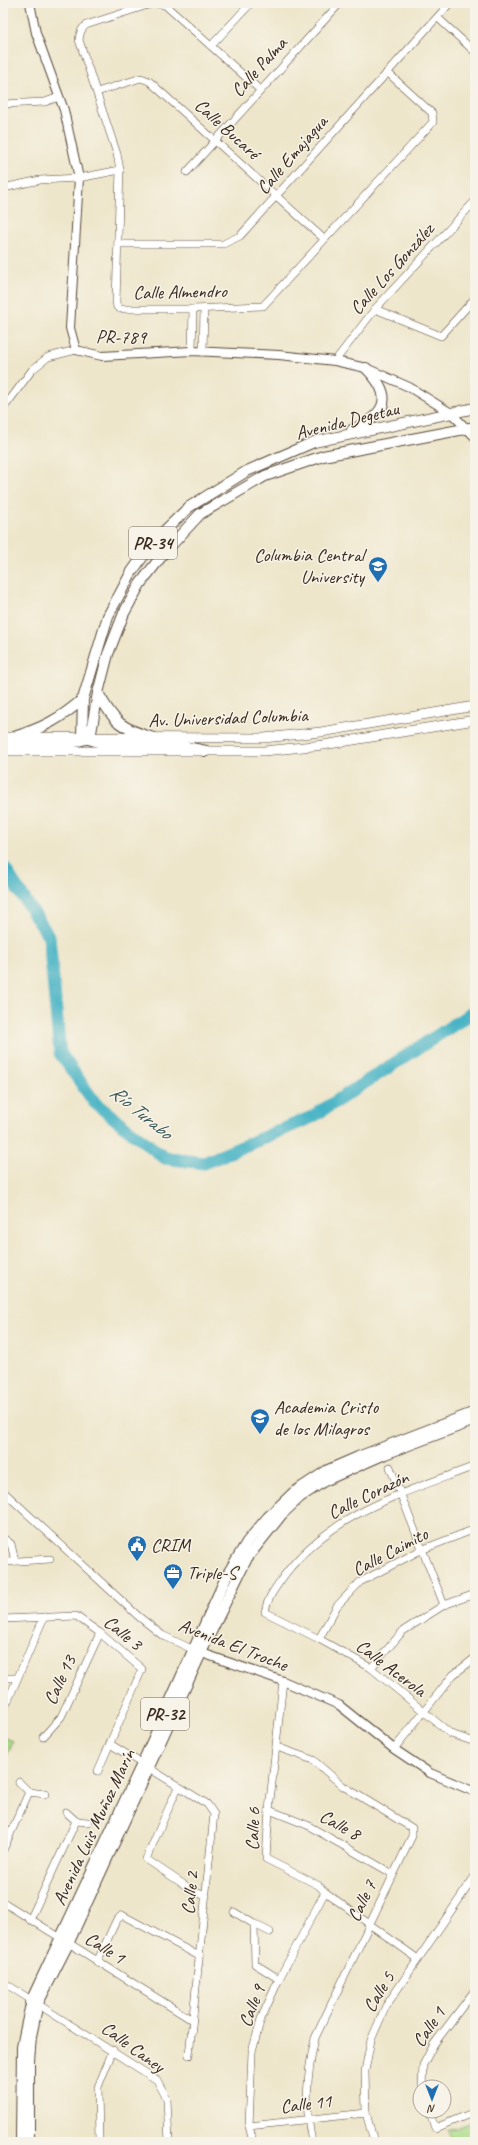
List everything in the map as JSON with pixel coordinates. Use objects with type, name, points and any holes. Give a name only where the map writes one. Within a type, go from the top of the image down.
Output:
[{"type":"main road","points":[[332,439],[366,424],[380,410],[384,400],[384,392],[377,379],[366,368]]},
{"type":"main road","name":"Avenida Degetau","points":[[86,738],[83,699],[108,616],[130,573],[153,542],[189,507],[247,471],[314,442],[475,408]]},
{"type":"main road","name":"Avenida Degetau","points":[[86,738],[108,654],[118,627],[140,584],[164,553],[200,514],[265,476],[323,456],[471,428]]},
{"type":"main road","points":[[98,692],[115,720],[134,732],[154,738]]},
{"type":"main road","points":[[14,737],[39,729],[63,717],[83,699]]},
{"type":"main road","name":"Av. Universidad Columbia","points":[[3,737],[264,738],[321,732],[475,706]]},
{"type":"main road","name":"Av. Universidad Columbia","points":[[3,751],[264,751],[323,745],[475,720]]},
{"type":"main road","points":[[3,745],[67,744],[86,738],[108,745],[180,746],[206,751]]},
{"type":"main road","name":"Avenida Luis Muñoz Marín","points":[[21,2142],[22,2046],[35,2001],[64,1942],[197,1652],[247,1558],[282,1514],[300,1497],[329,1474],[371,1460],[458,1422],[475,1412]]},
{"type":"main road","name":"Avenida Luis Muñoz Marín","points":[[458,1422],[475,1420]]},
{"type":"main road","name":"Avenida Luis Muñoz Marín","points":[[29,2142],[30,2055],[35,2001]]},
{"type":"street","name":"PR-789","points":[[30,3],[36,33],[59,97],[79,178],[70,328],[76,350],[102,356],[192,351],[279,355],[334,361],[366,368],[410,387],[451,413],[471,428],[475,436]]},
{"type":"street","name":"Calle Almendro","points":[[260,90],[165,5],[155,3],[86,25],[81,29],[79,40],[117,154],[120,170],[117,307],[120,309],[204,309],[263,306],[433,122],[432,113],[387,72]]},
{"type":"street","points":[[211,46],[251,3]]},
{"type":"street","name":"Calle Palma","points":[[187,172],[340,3]]},
{"type":"street","name":"Calle Emajagua","points":[[118,244],[223,244],[240,236],[278,196],[450,3]]},
{"type":"street","points":[[438,18],[475,52]]},
{"type":"street","name":"Calle Bucaré","points":[[97,92],[142,78],[149,81],[324,239]]},
{"type":"street","points":[[3,104],[45,102],[59,97]]},
{"type":"street","points":[[3,188],[40,180],[79,178],[120,170]]},
{"type":"street","name":"Calle Los González","points":[[334,361],[375,309],[475,202]]},
{"type":"street","points":[[375,309],[441,336],[475,298]]},
{"type":"street","points":[[192,351],[193,309]]},
{"type":"street","points":[[203,352],[204,309]]},
{"type":"street","points":[[3,409],[32,370],[43,361],[48,357],[76,350]]},
{"type":"street","name":"Calle Corazón","points":[[265,1612],[267,1600],[296,1560],[324,1535],[353,1515],[401,1494],[475,1466]]},
{"type":"street","points":[[390,1467],[421,1550],[444,1605]]},
{"type":"street","name":"Avenida El Troche","points":[[5,1493],[138,1616],[162,1635],[197,1652],[283,1681],[339,1705],[394,1749],[430,1773],[475,1792]]},
{"type":"street","name":"Calle Caimito","points":[[319,1639],[337,1606],[360,1582],[421,1550],[475,1529]]},
{"type":"street","points":[[3,1538],[11,1544],[15,1561]]},
{"type":"street","points":[[3,1562],[50,1559]]},
{"type":"street","points":[[371,1668],[403,1631],[444,1605],[475,1594]]},
{"type":"street","name":"Calle Acerola","points":[[265,1612],[319,1639],[371,1668],[423,1712],[452,1734],[475,1742]]},
{"type":"street","name":"Calle 3","points":[[3,1619],[76,1616],[100,1633],[142,1670],[110,1744]]},
{"type":"street","points":[[6,1705],[44,1617]]},
{"type":"street","name":"Calle 13","points":[[43,1737],[61,1717],[100,1633]]},
{"type":"street","points":[[394,1749],[454,1675],[475,1658]]},
{"type":"street","points":[[3,1678],[17,1678]]},
{"type":"street","name":"Calle 6","points":[[283,1681],[269,1810],[266,1859],[318,1885],[325,1892],[369,1922],[418,1960]]},
{"type":"street","points":[[98,1771],[110,1744]]},
{"type":"street","name":"Calle 2","points":[[110,1744],[207,1804],[214,1814],[189,2055]]},
{"type":"street","name":"Calle 7","points":[[277,1747],[313,1760],[343,1786],[412,1828],[412,1836],[369,1922],[315,2038],[308,2074],[308,2120],[312,2142]]},
{"type":"street","points":[[19,1782],[29,1792],[45,1794]]},
{"type":"street","points":[[178,1787],[146,1859],[195,1892],[206,1896]]},
{"type":"street","points":[[3,1850],[29,1792]]},
{"type":"street","name":"Calle 8","points":[[269,1810],[307,1825],[393,1874]]},
{"type":"street","points":[[66,1812],[76,1821],[88,1822]]},
{"type":"street","points":[[30,1920],[76,1821]]},
{"type":"street","name":"Calle 5","points":[[374,2142],[366,2113],[364,2071],[371,2040],[386,2006],[475,1876]]},
{"type":"street","name":"Calle 9","points":[[253,2142],[249,2126],[252,2052],[261,2019],[279,1979],[325,1892]]},
{"type":"street","name":"Calle 1","points":[[3,1902],[64,1942],[192,2020]]},
{"type":"street","points":[[234,1912],[270,1932]]},
{"type":"street","points":[[97,1962],[116,1920],[122,1915],[199,1956]]},
{"type":"street","points":[[254,1924],[255,1964],[279,1979]]},
{"type":"street","name":"Calle Caney","points":[[3,1982],[113,2050],[158,2080],[167,2099],[169,2142]]},
{"type":"street","name":"Calle 1","points":[[422,2079],[423,2065],[434,2044],[475,1990]]},
{"type":"street","points":[[99,2142],[98,2087],[113,2050]]},
{"type":"street","points":[[432,2119],[435,2128],[475,2112]]},
{"type":"street","name":"Calle 11","points":[[249,2126],[366,2113]]},
{"type":"green space","points":[[3,1737],[13,1741],[6,1758],[3,1757]]},
{"type":"green space","points":[[475,2121],[475,2142],[453,2142],[448,2131]]},
{"type":"waterway","name":"Río Turabo","points":[[3,866],[49,937],[60,1053],[95,1103],[165,1158],[204,1163],[312,1117],[475,1011]]},
{"type":"place","name":"Columbia Central University","points":[[378,583]]},
{"type":"place","name":"Academia Cristo de los Milagros","points":[[260,1435]]},
{"type":"place","name":"CRIM","points":[[137,1562]]},
{"type":"place","name":"Triple-S","points":[[173,1590]]}]
